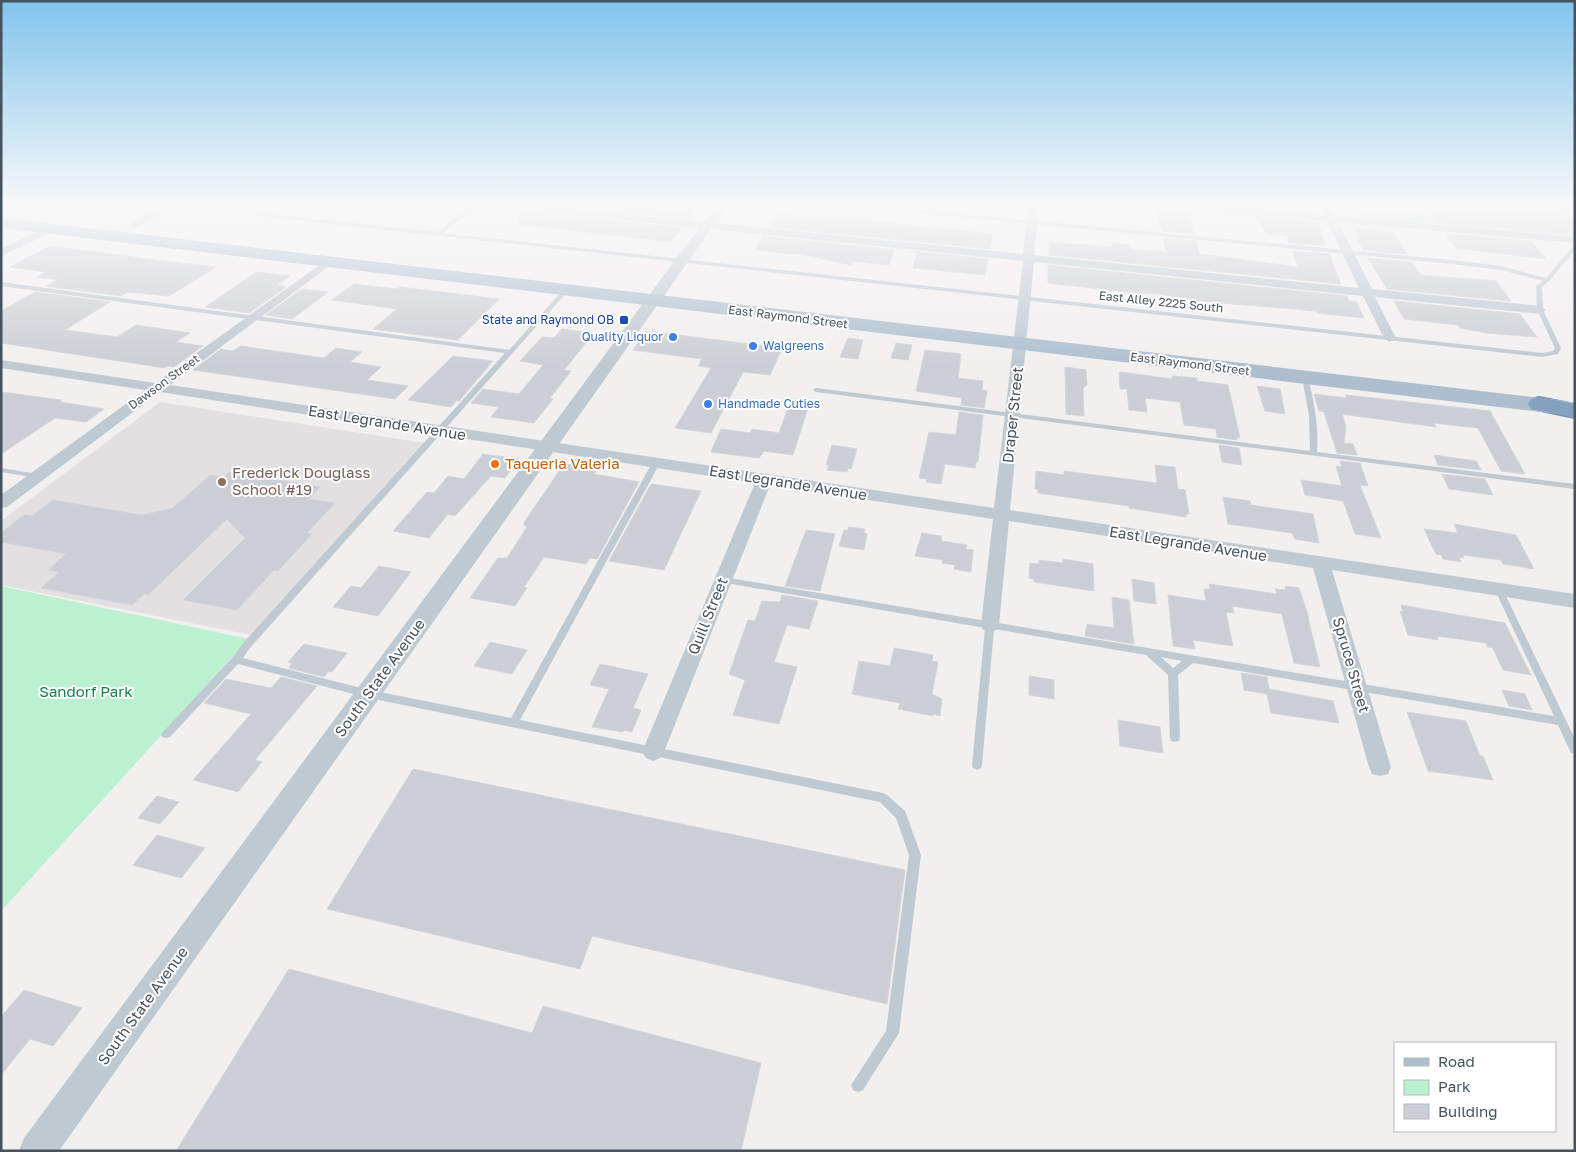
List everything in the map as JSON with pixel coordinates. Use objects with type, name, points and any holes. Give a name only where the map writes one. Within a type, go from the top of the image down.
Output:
[{"type":"highway","points":[[1539,404],[1575,410]]},
{"type":"main road","name":"East Raymond Street","points":[[301,259],[566,290],[657,294]]},
{"type":"main road","name":"East Raymond Street","points":[[390,259],[657,294],[1021,336],[1575,391]]},
{"type":"main road","name":"East Raymond Street","points":[[1021,336],[1305,377],[1539,404]]},
{"type":"street","name":"Draper Street","points":[[990,625],[1030,259]]},
{"type":"street","points":[[1038,259],[1540,310]]},
{"type":"street","points":[[1351,259],[1390,338]]},
{"type":"street","name":"South State Avenue","points":[[37,1151],[682,261]]},
{"type":"street","name":"Dawson Street","points":[[1,503],[328,262]]},
{"type":"street","name":"East Legrande Avenue","points":[[1,364],[1575,601]]},
{"type":"street","name":"Quill Street","points":[[653,752],[764,480]]},
{"type":"street","name":"Spruce Street","points":[[1321,564],[1380,767]]},
{"type":"lane","name":"East Alley 2225 South","points":[[662,259],[1390,338],[1543,354],[1556,353]]},
{"type":"lane","points":[[1407,259],[1501,268],[1547,280]]},
{"type":"lane","points":[[1556,353],[1558,348],[1540,310],[1539,286],[1547,280],[1564,259]]},
{"type":"lane","points":[[1,284],[510,352]]},
{"type":"lane","points":[[166,734],[236,660],[247,645],[566,290]]},
{"type":"lane","points":[[1305,377],[1312,404],[1313,454]]},
{"type":"lane","points":[[816,390],[1575,487]]},
{"type":"lane","points":[[513,724],[656,463]]},
{"type":"lane","points":[[1,470],[38,476]]},
{"type":"lane","points":[[723,580],[1561,721]]},
{"type":"lane","points":[[1499,590],[1575,750]]},
{"type":"lane","points":[[977,765],[990,625]]},
{"type":"lane","points":[[1149,652],[1173,674],[1175,738]]},
{"type":"lane","points":[[1173,674],[1191,659]]},
{"type":"lane","points":[[236,660],[369,694],[883,798],[901,815],[915,855],[892,1034],[858,1085]]},
{"type":"shaded area","name":"Frederick Douglass School #19","points":[[160,402],[425,443],[251,635],[1,585],[1,521]]},
{"type":"green space","name":"Sandorf Park","points":[[1,586],[249,639],[1,911]]},
{"type":"building","points":[[26,259],[146,259],[216,267],[169,296],[128,292],[121,296],[46,286],[58,280],[37,277],[46,272],[10,267]]},
{"type":"building","points":[[822,259],[891,259],[889,265],[852,261],[851,265]]},
{"type":"building","points":[[915,259],[988,259],[985,275],[913,268]]},
{"type":"building","points":[[1087,259],[1235,259],[1298,267],[1295,259],[1331,259],[1341,284]]},
{"type":"building","points":[[1368,259],[1412,262],[1421,275],[1496,281],[1511,301],[1387,289]]},
{"type":"building","points":[[1048,265],[1347,296],[1349,301],[1356,301],[1364,318],[1317,313],[1316,311],[1209,302],[1159,294],[1048,283]]},
{"type":"building","points":[[257,272],[290,276],[277,285],[286,287],[249,313],[205,307]]},
{"type":"building","points":[[354,284],[397,289],[400,287],[499,299],[458,340],[373,329],[397,309],[332,300]]},
{"type":"building","points":[[302,289],[328,292],[292,319],[266,315]]},
{"type":"building","points":[[35,292],[110,302],[65,330],[117,337],[136,325],[190,333],[176,342],[203,346],[174,367],[168,366],[165,368],[1,343],[1,311]]},
{"type":"building","points":[[1394,301],[1520,314],[1537,337],[1486,333],[1460,328],[1458,325],[1404,319]]},
{"type":"building","points":[[562,329],[594,333],[564,370],[571,371],[550,398],[553,399],[534,423],[491,417],[499,407],[471,403],[483,389],[519,394],[543,365],[520,361],[542,337],[554,338]]},
{"type":"building","points":[[646,331],[782,348],[770,375],[743,372],[711,433],[675,428],[711,368],[698,366],[702,359],[633,350]]},
{"type":"building","points":[[848,338],[863,340],[858,359],[840,357]]},
{"type":"building","points":[[896,343],[912,345],[908,360],[891,358]]},
{"type":"building","points":[[241,346],[324,358],[336,348],[362,352],[350,362],[381,367],[367,380],[408,386],[395,399],[193,370],[221,349],[232,351]]},
{"type":"building","points":[[925,350],[961,354],[958,378],[983,381],[982,390],[987,391],[984,408],[961,405],[962,398],[916,391]]},
{"type":"building","points":[[453,356],[493,361],[459,401],[456,401],[451,407],[408,400]]},
{"type":"building","points":[[1065,367],[1086,370],[1087,385],[1083,388],[1084,416],[1066,414]]},
{"type":"building","points":[[1119,373],[1173,379],[1172,376],[1197,378],[1197,381],[1228,385],[1240,438],[1237,437],[1237,440],[1217,437],[1216,429],[1184,425],[1180,402],[1145,398],[1147,412],[1129,410],[1127,389],[1120,389]]},
{"type":"building","points":[[1257,386],[1280,389],[1285,414],[1265,411]]},
{"type":"building","points":[[1,392],[61,400],[60,402],[104,409],[86,422],[55,418],[1,454]]},
{"type":"building","points":[[1314,394],[1347,398],[1346,395],[1490,411],[1525,474],[1501,471],[1478,428],[1434,423],[1436,427],[1342,414],[1346,426],[1344,443],[1353,444],[1357,455],[1337,453],[1324,412],[1319,411]]},
{"type":"building","points":[[791,399],[810,401],[793,455],[764,451],[759,458],[711,452],[721,429],[750,433],[752,429],[779,433]]},
{"type":"building","points":[[959,412],[983,415],[978,462],[976,462],[975,468],[945,464],[941,484],[926,482],[927,479],[919,478],[929,432],[956,435]]},
{"type":"building","points":[[832,445],[857,449],[851,469],[848,468],[847,472],[827,470],[829,465],[826,465]]},
{"type":"building","points":[[1219,445],[1239,448],[1242,465],[1222,462]]},
{"type":"building","points":[[483,454],[519,459],[505,478],[491,476],[455,516],[448,514],[429,538],[393,531],[427,492],[434,493],[448,476],[464,479]]},
{"type":"building","points":[[1434,455],[1476,461],[1481,470],[1438,465]]},
{"type":"building","points":[[1340,461],[1360,463],[1368,486],[1360,485],[1381,538],[1355,534],[1343,501],[1305,495],[1301,480],[1342,486],[1336,466],[1342,467]]},
{"type":"building","points":[[564,464],[597,469],[594,474],[639,482],[597,559],[590,558],[586,564],[544,557],[524,587],[527,588],[515,606],[470,598],[498,558],[507,558],[527,527],[523,524]]},
{"type":"building","points":[[1155,465],[1175,467],[1178,489],[1185,490],[1189,514],[1186,514],[1186,517],[1129,508],[1129,506],[1038,493],[1038,490],[1035,489],[1036,471],[1064,475],[1064,471],[1157,483]]},
{"type":"building","points":[[229,472],[320,487],[309,499],[335,503],[307,533],[312,534],[278,571],[274,570],[237,610],[183,600],[245,538],[227,519],[148,595],[144,594],[132,605],[41,588],[59,572],[48,570],[66,554],[1,542],[1,533],[24,515],[32,516],[53,500],[142,515],[173,508],[210,475],[224,477]]},
{"type":"building","points":[[1442,474],[1485,479],[1493,495],[1449,489]]},
{"type":"building","points":[[651,484],[701,491],[664,570],[609,561]]},
{"type":"building","points":[[1223,497],[1250,501],[1251,505],[1313,514],[1319,543],[1295,539],[1292,533],[1228,524]]},
{"type":"building","points":[[1454,524],[1516,535],[1534,569],[1503,564],[1501,560],[1462,555],[1464,558],[1459,557],[1461,562],[1443,559],[1441,555],[1436,554],[1424,529],[1458,533]]},
{"type":"building","points":[[849,527],[865,529],[864,533],[867,534],[864,550],[839,546],[844,530],[848,530]]},
{"type":"building","points":[[806,530],[835,534],[820,591],[785,586]]},
{"type":"building","points":[[922,533],[941,536],[942,541],[967,545],[966,549],[973,550],[971,572],[954,569],[955,565],[942,563],[943,560],[915,556]]},
{"type":"building","points":[[1063,559],[1093,564],[1094,591],[1034,582],[1034,579],[1029,578],[1030,563],[1039,564],[1039,560],[1063,563]]},
{"type":"building","points":[[379,566],[411,572],[378,616],[333,607],[351,586],[361,588]]},
{"type":"building","points":[[1132,579],[1154,583],[1156,604],[1134,601]]},
{"type":"building","points":[[1209,584],[1277,594],[1275,589],[1286,590],[1285,586],[1299,588],[1309,618],[1320,667],[1294,663],[1282,614],[1232,606],[1234,613],[1226,612],[1233,646],[1193,640],[1195,649],[1173,646],[1168,595],[1206,601],[1204,589],[1210,589]]},
{"type":"building","points":[[782,595],[818,601],[809,629],[787,625],[774,662],[797,667],[779,724],[733,715],[745,680],[729,674],[748,620],[755,621],[762,601],[780,602]]},
{"type":"building","points":[[1112,597],[1129,600],[1134,644],[1085,636],[1087,624],[1114,628]]},
{"type":"building","points":[[1401,605],[1505,623],[1531,675],[1503,670],[1493,648],[1488,647],[1486,643],[1437,636],[1438,640],[1408,635],[1400,611],[1403,612]]},
{"type":"building","points":[[490,642],[527,650],[512,674],[474,666]]},
{"type":"building","points":[[304,644],[347,653],[332,672],[329,671],[324,677],[289,668],[292,663],[288,662]]},
{"type":"building","points":[[894,648],[933,655],[932,661],[938,662],[932,694],[942,699],[940,716],[898,709],[900,703],[852,694],[859,661],[890,666]]},
{"type":"building","points":[[600,664],[648,674],[633,708],[641,710],[632,732],[592,727],[609,689],[590,685]]},
{"type":"building","points":[[1241,673],[1267,677],[1269,689],[1333,701],[1339,723],[1271,713],[1267,694],[1244,690]]},
{"type":"building","points":[[1029,676],[1054,680],[1054,699],[1029,695]]},
{"type":"building","points":[[281,677],[317,686],[255,760],[262,762],[238,792],[193,780],[251,714],[204,703],[226,679],[271,688]]},
{"type":"building","points":[[1502,690],[1525,694],[1532,710],[1509,706]]},
{"type":"building","points":[[1407,712],[1466,721],[1480,756],[1483,756],[1493,780],[1428,771]]},
{"type":"building","points":[[1118,720],[1160,727],[1163,753],[1120,746]]},
{"type":"building","points":[[413,769],[905,870],[887,1004],[592,936],[580,969],[327,909]]},
{"type":"building","points":[[157,796],[179,802],[160,824],[138,818]]},
{"type":"building","points":[[157,835],[205,848],[181,878],[133,865]]},
{"type":"building","points":[[289,969],[532,1033],[543,1006],[761,1063],[741,1151],[176,1151]]},
{"type":"building","points":[[24,990],[82,1008],[53,1046],[30,1039],[1,1075],[1,1017]]},
{"type":"place","name":"State and Raymond OB","points":[[624,320]]},
{"type":"place","name":"Quality Liquor","points":[[673,337]]},
{"type":"place","name":"Walgreens","points":[[753,346]]},
{"type":"place","name":"Handmade Cuties","points":[[708,404]]},
{"type":"place","name":"Taqueria Valeria","points":[[495,464]]},
{"type":"place","name":"Frederick Douglass School #19","points":[[222,482]]}]
